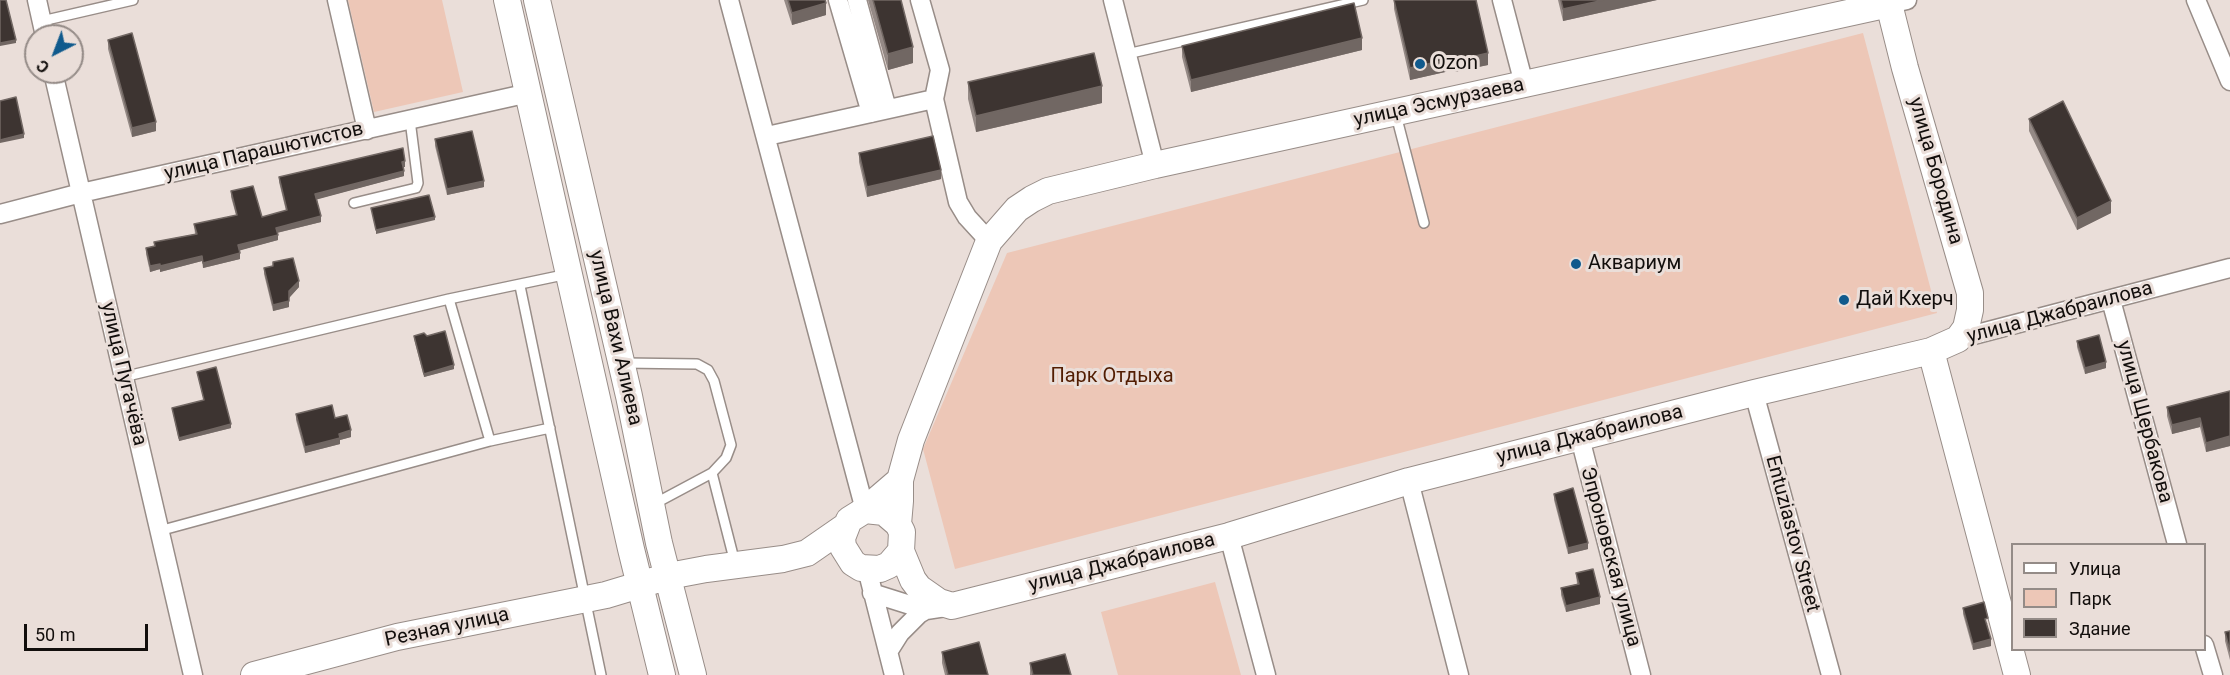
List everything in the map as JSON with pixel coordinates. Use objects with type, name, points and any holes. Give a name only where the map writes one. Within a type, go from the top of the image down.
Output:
[{"type":"street","points":[[37,0],[43,24]]},
{"type":"street","points":[[337,0],[367,130]]},
{"type":"street","name":"улица Вахи Алиева","points":[[507,0],[662,675]]},
{"type":"street","name":"улица Вахи Алиева","points":[[537,0],[652,506],[693,675]]},
{"type":"street","points":[[729,0],[767,136],[855,518]]},
{"type":"street","points":[[838,0],[879,111]]},
{"type":"street","points":[[857,0],[879,111]]},
{"type":"street","points":[[920,0],[940,70],[934,99],[958,202],[967,217],[989,242]]},
{"type":"street","points":[[1113,0],[1155,165]]},
{"type":"street","points":[[1502,0],[1524,84]]},
{"type":"street","points":[[2196,0],[2230,81]]},
{"type":"street","name":"улица Эсмурзаева","points":[[898,524],[900,480],[911,440],[989,242],[1017,209],[1048,191],[1155,165],[1895,1]]},
{"type":"street","name":"улица Бородина","points":[[1895,1],[1905,68],[1970,293],[1970,310],[1966,328],[1958,339]]},
{"type":"street","name":"улица Пугачёва","points":[[56,84],[193,675]]},
{"type":"street","name":"улица Парашютистов","points":[[0,214],[81,193],[529,93]]},
{"type":"street","points":[[767,136],[934,99]]},
{"type":"street","name":"улица Джабраилова","points":[[864,575],[926,610],[952,606],[1229,536],[1408,481],[1930,351],[1958,339],[2230,268]]},
{"type":"street","name":"улица Щербакова","points":[[2111,300],[2177,543]]},
{"type":"street","points":[[1930,351],[2017,675]]},
{"type":"street","name":"Entuziastov Street","points":[[1754,393],[1830,675]]},
{"type":"street","name":"Эпроновская улица","points":[[1580,438],[1641,675]]},
{"type":"street","points":[[807,553],[855,518],[900,480]]},
{"type":"street","points":[[1408,481],[1459,675]]},
{"type":"street","points":[[894,675],[864,575],[843,547],[842,538],[855,518],[884,512],[898,524],[902,532],[900,551],[912,579],[919,588],[939,602],[952,606]]},
{"type":"street","points":[[1229,536],[1266,675]]},
{"type":"street","points":[[807,553],[864,575],[889,565],[900,551]]},
{"type":"street","name":"Резная улица","points":[[254,675],[398,637],[586,599],[669,576],[783,560],[807,553]]},
{"type":"street","points":[[888,652],[900,633],[926,610]]},
{"type":"street","points":[[2206,649],[2212,675]]},
{"type":"lane","points":[[59,24],[133,0]]},
{"type":"lane","points":[[1127,54],[1363,0]]},
{"type":"lane","points":[[1396,112],[1424,223]]},
{"type":"lane","points":[[354,203],[416,188],[418,183],[410,120]]},
{"type":"lane","points":[[123,377],[449,299],[569,274]]},
{"type":"lane","points":[[520,286],[601,675]]},
{"type":"lane","points":[[449,299],[490,441]]},
{"type":"lane","points":[[621,363],[697,364],[708,370],[714,381],[730,446],[726,458],[712,473],[652,506]]},
{"type":"lane","points":[[159,531],[490,441],[550,428]]},
{"type":"lane","points":[[712,473],[736,565]]},
{"type":"green space","points":[[348,0],[442,0],[463,92],[374,112]]},
{"type":"green space","name":"Парк Отдыха","points":[[1863,33],[1937,313],[955,569],[923,449],[1007,253]]},
{"type":"green space","points":[[1215,582],[1241,675],[1118,675],[1101,612]]},
{"type":"building","points":[[0,0],[6,0],[16,40],[0,43]]},
{"type":"building","points":[[788,0],[825,0],[826,3],[792,13]]},
{"type":"building","points":[[873,0],[901,0],[913,47],[888,54]]},
{"type":"building","points":[[1394,0],[1476,0],[1488,53],[1410,68]]},
{"type":"building","points":[[1561,0],[1604,0],[1563,9]]},
{"type":"building","points":[[1354,3],[1362,38],[1191,80],[1182,46]]},
{"type":"building","points":[[132,33],[156,122],[132,128],[108,40]]},
{"type":"building","points":[[1094,53],[1102,86],[976,116],[968,82]]},
{"type":"building","points":[[16,97],[24,134],[0,140],[0,101]]},
{"type":"building","points":[[2063,101],[2111,201],[2077,218],[2029,119]]},
{"type":"building","points":[[472,131],[484,181],[447,189],[435,139]]},
{"type":"building","points":[[933,136],[941,170],[867,187],[859,153]]},
{"type":"building","points":[[403,148],[404,171],[315,194],[321,216],[276,228],[278,235],[238,245],[240,253],[203,263],[202,256],[160,266],[160,264],[150,266],[146,248],[155,246],[154,242],[197,234],[194,224],[237,215],[231,191],[253,186],[262,217],[287,210],[279,177]]},
{"type":"building","points":[[429,195],[435,217],[376,230],[371,208]]},
{"type":"building","points":[[293,258],[299,281],[289,291],[289,301],[273,305],[264,268],[273,266],[273,262]]},
{"type":"building","points":[[445,331],[454,365],[424,374],[414,336],[424,333],[427,336]]},
{"type":"building","points":[[2099,335],[2106,362],[2085,368],[2077,341]]},
{"type":"building","points":[[216,367],[231,424],[179,438],[172,408],[204,400],[197,372]]},
{"type":"building","points":[[2230,391],[2230,436],[2206,443],[2200,418],[2172,425],[2167,407]]},
{"type":"building","points":[[332,405],[335,418],[347,415],[351,430],[339,434],[340,438],[305,447],[296,414]]},
{"type":"building","points":[[1573,488],[1588,543],[1568,548],[1554,494]]},
{"type":"building","points":[[1593,569],[1600,597],[1566,606],[1561,588],[1579,584],[1576,573]]},
{"type":"building","points":[[1984,602],[1988,618],[1985,619],[1991,639],[1973,644],[1963,608]]},
{"type":"building","points":[[2230,631],[2230,651],[2225,632]]},
{"type":"building","points":[[979,642],[988,675],[948,675],[942,652]]},
{"type":"building","points":[[1065,654],[1071,675],[1033,675],[1030,663]]},
{"type":"place","name":"Ozon","points":[[1420,64]]},
{"type":"place","name":"Аквариум","points":[[1576,264]]},
{"type":"place","name":"Дай Кхерч","points":[[1844,300]]}]
